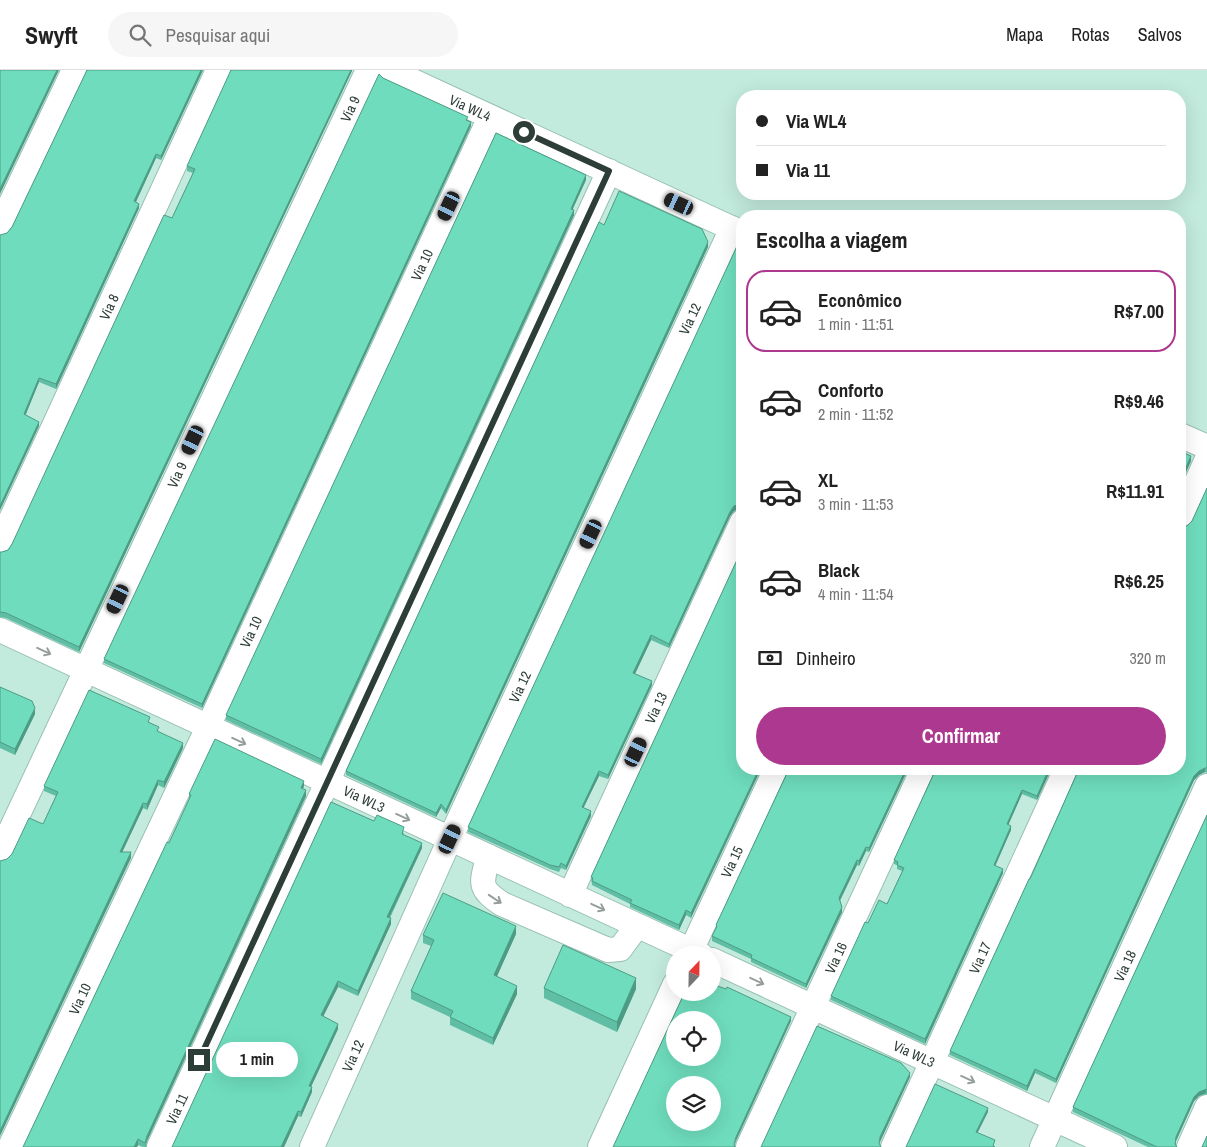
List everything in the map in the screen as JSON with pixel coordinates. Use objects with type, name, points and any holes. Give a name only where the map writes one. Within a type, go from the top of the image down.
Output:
[{"type":"street","points":[[0,226],[74,70]]},
{"type":"street","name":"Via 8","points":[[0,543],[218,70]]},
{"type":"street","name":"Via 9","points":[[0,853],[368,70]]},
{"type":"street","name":"Via WL4","points":[[389,70],[736,231]]},
{"type":"street","name":"Via 10","points":[[10,1147],[208,727],[490,117]]},
{"type":"street","name":"Via 11","points":[[159,1147],[609,171]]},
{"type":"street","name":"Via 12","points":[[312,1147],[450,839],[736,233]]},
{"type":"street","points":[[1186,438],[1207,447]]},
{"type":"street","points":[[1186,506],[1207,459]]},
{"type":"street","name":"Via 13","points":[[570,895],[736,535]]},
{"type":"street","name":"Via WL3","points":[[0,630],[678,946]]},
{"type":"street","name":"Via 15","points":[[696,946],[773,775]]},
{"type":"street","name":"Via 16","points":[[748,1147],[920,775]]},
{"type":"street","name":"Via 17","points":[[893,1147],[1063,775]]},
{"type":"street","name":"Via 18","points":[[1042,1147],[1207,786]]},
{"type":"street","points":[[488,856],[482,881],[486,893],[502,904],[608,950],[620,949],[637,926]]},
{"type":"street","name":"Via WL3","points":[[721,964],[1115,1147]]},
{"type":"street","points":[[600,1147],[667,1001]]},
{"type":"street","points":[[1189,1147],[1207,1107]]},
{"type":"building","points":[[0,70],[57,70],[0,189]]},
{"type":"building","points":[[87,70],[201,70],[161,156],[156,154],[134,201],[139,204],[56,384],[39,378],[24,414],[39,422],[0,506],[0,235],[7,233],[12,227]]},
{"type":"building","points":[[231,70],[351,70],[79,647],[6,613],[0,612],[0,552],[8,550],[12,544],[164,215],[172,218],[195,169],[187,166]]},
{"type":"building","points":[[379,74],[383,78],[468,117],[466,120],[471,122],[202,704],[104,659]]},
{"type":"building","points":[[496,133],[586,175],[571,209],[574,210],[321,759],[226,715]]},
{"type":"building","points":[[619,191],[702,229],[708,242],[446,810],[441,804],[436,813],[346,771],[599,222],[604,225]]},
{"type":"building","points":[[736,248],[736,505],[730,512],[669,644],[651,635],[633,673],[652,681],[608,775],[599,771],[582,807],[591,811],[566,866],[561,863],[559,867],[550,865],[468,827]]},
{"type":"building","points":[[1186,454],[1191,456],[1186,467]]},
{"type":"building","points":[[1207,488],[1207,768],[1199,771],[1194,776],[1056,1079],[1035,1069],[1027,1086],[950,1051],[1076,775],[1186,775],[1186,526],[1192,521]]},
{"type":"building","points":[[736,562],[736,775],[756,775],[691,913],[686,910],[679,925],[630,903],[632,900],[592,881],[593,878],[591,877]]},
{"type":"building","points":[[0,687],[32,701],[35,708],[15,749],[0,742]]},
{"type":"building","points":[[89,690],[150,717],[148,722],[159,727],[157,731],[183,743],[164,782],[158,780],[147,804],[143,803],[120,852],[131,852],[0,1131],[0,861],[7,859],[12,854],[29,818],[43,824],[58,792],[44,786]]},
{"type":"building","points":[[215,739],[304,781],[301,788],[306,790],[145,1143],[138,1139],[134,1147],[23,1147],[167,842],[169,843],[191,795],[189,794]]},
{"type":"building","points":[[786,775],[903,775],[869,848],[866,847],[859,861],[857,860],[839,898],[842,907],[806,984],[751,958],[752,955],[712,936]]},
{"type":"building","points":[[933,775],[1046,775],[1037,796],[1022,790],[1007,824],[1011,826],[994,865],[1003,869],[925,1039],[831,996],[865,922],[868,923],[879,900],[887,904],[904,868],[897,865],[898,862],[894,860]]},
{"type":"building","points":[[331,802],[374,821],[377,815],[404,827],[402,834],[422,843],[387,917],[391,918],[358,991],[338,981],[321,1015],[338,1024],[309,1086],[312,1087],[301,1112],[298,1111],[281,1147],[172,1147]]},
{"type":"building","points":[[1207,815],[1207,1089],[1199,1092],[1194,1097],[1176,1137],[1175,1144],[1177,1147],[1157,1147],[1073,1107]]},
{"type":"building","points":[[443,893],[516,926],[494,975],[517,986],[493,1038],[450,1017],[453,1011],[411,991],[434,940],[423,935]]},
{"type":"building","points":[[563,945],[636,978],[617,1022],[544,988]]},
{"type":"building","points":[[721,987],[726,989],[727,987],[791,1017],[736,1137],[735,1147],[613,1147],[666,1033],[666,1066],[721,1066],[721,1011],[676,1011],[681,1001],[721,1001]]},
{"type":"building","points":[[817,1026],[901,1063],[910,1073],[880,1137],[879,1143],[881,1147],[761,1147]]},
{"type":"building","points":[[935,1084],[988,1108],[976,1132],[995,1140],[993,1146],[995,1147],[906,1147]]},
{"type":"building","points":[[1207,1136],[1207,1147],[1202,1147]]},
{"type":"route","points":[[199,1060],[609,171],[524,132]]}]
